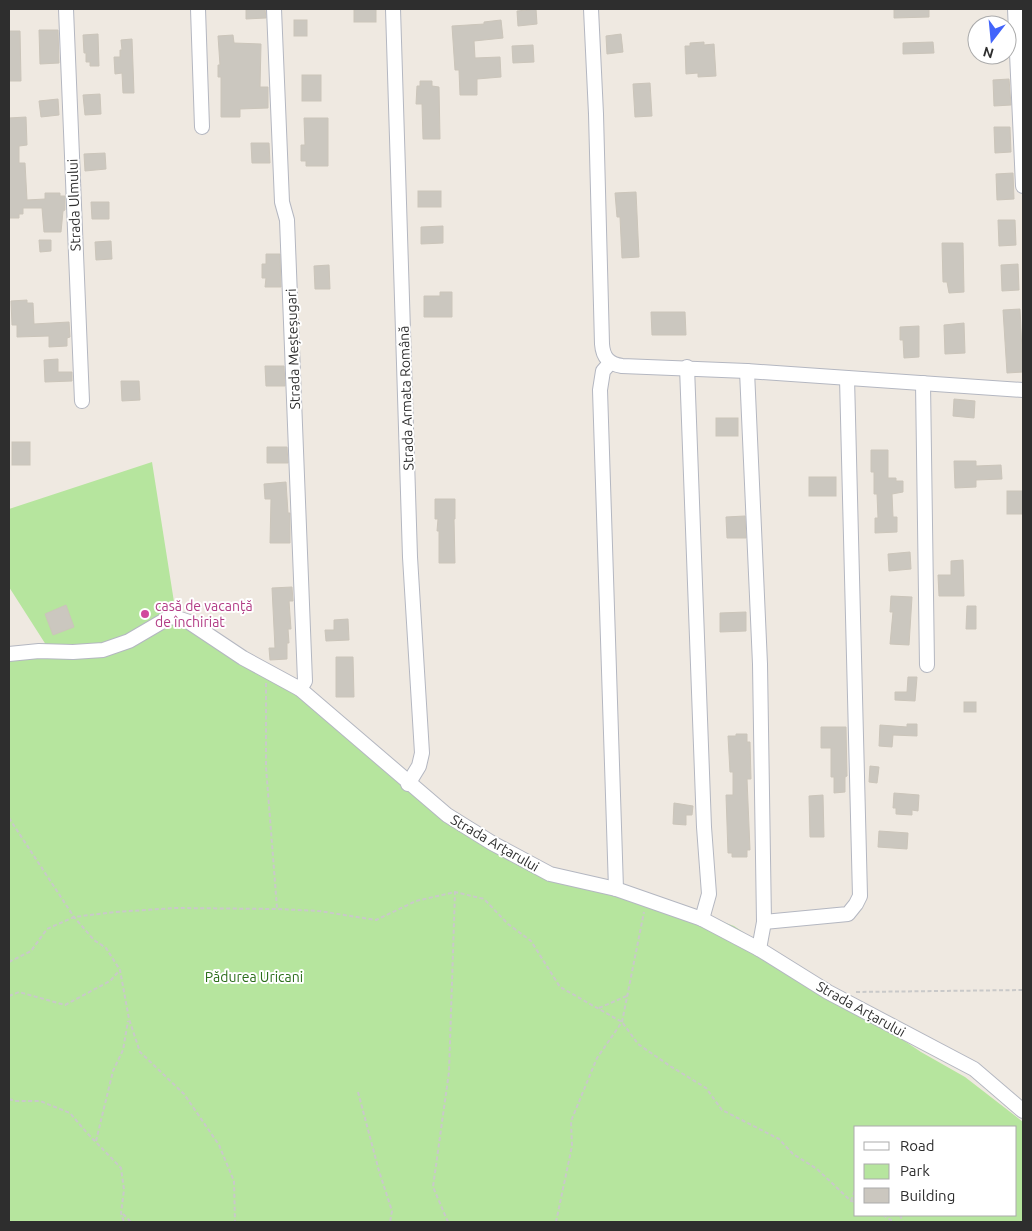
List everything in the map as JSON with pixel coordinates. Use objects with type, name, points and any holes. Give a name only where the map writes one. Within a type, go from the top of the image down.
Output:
[{"type":"street","name":"Strada Ulmului","points":[[66,9],[82,401]]},
{"type":"street","points":[[198,9],[202,127]]},
{"type":"street","name":"Strada Meșteșugari","points":[[274,9],[282,202],[287,220],[294,378],[304,680],[300,689]]},
{"type":"street","name":"Strada Armata Română","points":[[393,9],[410,557],[422,753],[419,766],[408,784]]},
{"type":"street","points":[[591,9],[602,344],[603,353],[610,363],[622,366],[747,371],[1023,390]]},
{"type":"street","points":[[1015,9],[1023,186]]},
{"type":"street","points":[[610,363],[603,371],[600,390],[616,888]]},
{"type":"street","points":[[687,368],[704,827],[709,894],[702,919]]},
{"type":"street","points":[[747,371],[760,664],[764,922],[759,949]]},
{"type":"street","points":[[764,922],[848,914],[860,896],[847,378]]},
{"type":"street","points":[[923,383],[927,665]]},
{"type":"street","name":"Strada Arțarului","points":[[9,654],[40,650],[73,652],[103,650],[129,641],[151,627],[174,617],[197,627],[266,671],[300,689],[408,784],[447,815],[550,874],[616,888],[702,919],[759,949],[828,992],[974,1069],[1023,1111]]},
{"type":"path","points":[[266,671],[266,767],[277,909]]},
{"type":"path","points":[[9,818],[74,918],[94,940],[106,948],[120,970],[129,1019],[140,1052],[184,1094],[219,1145],[234,1181],[235,1222]]},
{"type":"path","points":[[448,1222],[433,1187],[449,1072],[455,892]]},
{"type":"path","points":[[9,962],[31,951],[48,929],[74,918],[115,912],[175,908],[277,909],[319,911],[376,920],[416,900],[455,892],[484,899],[508,924],[531,941],[560,987],[622,1022],[638,1044],[706,1088],[722,1110],[779,1139],[793,1154],[818,1169],[851,1201],[854,1202]]},
{"type":"path","points":[[556,1222],[572,1146],[571,1121],[597,1058],[622,1022],[647,899]]},
{"type":"path","points":[[9,996],[19,992],[65,1005],[110,981],[120,970]]},
{"type":"path","points":[[848,992],[1023,990]]},
{"type":"path","points":[[598,1009],[629,995]]},
{"type":"path","points":[[96,1141],[113,1071],[123,1050],[129,1019]]},
{"type":"path","points":[[358,1092],[379,1171],[392,1211],[390,1222]]},
{"type":"path","points":[[9,1099],[15,1101],[40,1101],[70,1113],[121,1168],[124,1190],[121,1213],[124,1222]]},
{"type":"path","points":[[851,1201],[854,1193]]},
{"type":"path","points":[[121,1213],[131,1222]]},
{"type":"green space","name":"Pădurea Uricani","points":[[152,462],[177,621],[294,689],[407,786],[551,871],[622,885],[734,926],[921,1052],[965,1077],[1023,1122],[1023,1222],[9,1222],[9,659],[48,648],[9,587],[9,509]]},
{"type":"building","points":[[246,9],[265,9],[266,18],[246,19]]},
{"type":"building","points":[[354,9],[376,9],[376,22],[354,22]]},
{"type":"building","points":[[536,9],[537,24],[518,26],[517,11]]},
{"type":"building","points":[[894,9],[929,9],[929,17],[894,18]]},
{"type":"building","points":[[294,20],[307,20],[307,36],[294,36]]},
{"type":"building","points":[[501,20],[503,38],[474,41],[475,58],[500,57],[501,77],[477,79],[477,95],[460,95],[459,70],[455,70],[452,26],[484,24],[484,22]]},
{"type":"building","points":[[39,30],[58,30],[59,63],[40,64]]},
{"type":"building","points":[[9,31],[20,31],[21,81],[9,81]]},
{"type":"building","points":[[98,34],[99,66],[90,66],[90,62],[86,62],[83,35]]},
{"type":"building","points":[[621,34],[623,52],[607,54],[606,36]]},
{"type":"building","points":[[233,35],[234,43],[261,44],[260,87],[268,87],[268,108],[240,109],[240,117],[221,117],[221,77],[218,77],[218,65],[220,65],[218,36]]},
{"type":"building","points":[[132,39],[134,93],[123,93],[122,73],[115,74],[114,57],[120,57],[120,50],[122,50],[121,40]]},
{"type":"building","points":[[704,42],[704,45],[714,44],[716,76],[698,77],[698,73],[686,74],[685,46],[690,46],[690,43]]},
{"type":"building","points":[[933,42],[934,53],[903,54],[903,43]]},
{"type":"building","points":[[533,45],[534,62],[513,63],[512,46]]},
{"type":"building","points":[[302,75],[321,75],[321,101],[302,101]]},
{"type":"building","points":[[1009,79],[1011,105],[994,106],[993,80]]},
{"type":"building","points":[[420,81],[432,81],[432,86],[439,87],[440,139],[423,139],[422,104],[416,104],[417,86],[420,86]]},
{"type":"building","points":[[650,83],[652,116],[635,117],[633,84]]},
{"type":"building","points":[[100,94],[101,114],[85,115],[83,95]]},
{"type":"building","points":[[58,99],[59,115],[41,117],[39,101]]},
{"type":"building","points":[[26,117],[27,145],[19,146],[19,163],[25,163],[27,200],[45,199],[45,193],[60,193],[60,196],[65,196],[65,210],[63,211],[61,232],[44,232],[42,208],[23,208],[23,214],[19,214],[19,218],[9,218],[9,118]]},
{"type":"building","points":[[304,118],[328,118],[328,166],[306,166],[306,161],[301,161],[301,145],[305,145]]},
{"type":"building","points":[[994,127],[1010,127],[1011,152],[995,153]]},
{"type":"building","points":[[251,143],[269,143],[270,163],[252,163]]},
{"type":"building","points":[[105,153],[106,169],[85,171],[84,154]]},
{"type":"building","points":[[1013,173],[1014,199],[997,200],[996,174]]},
{"type":"building","points":[[418,191],[441,191],[441,207],[418,207]]},
{"type":"building","points":[[636,192],[639,257],[622,258],[620,217],[617,217],[615,193]]},
{"type":"building","points":[[91,202],[109,202],[109,219],[92,219]]},
{"type":"building","points":[[998,220],[1015,220],[1016,245],[999,246]]},
{"type":"building","points":[[443,226],[443,243],[421,244],[421,227]]},
{"type":"building","points":[[39,240],[51,240],[51,251],[40,252]]},
{"type":"building","points":[[111,241],[112,259],[96,260],[95,242]]},
{"type":"building","points":[[942,243],[963,243],[964,292],[949,293],[947,282],[943,282]]},
{"type":"building","points":[[266,254],[280,254],[281,287],[265,287],[266,278],[262,278],[262,264],[266,264]]},
{"type":"building","points":[[1018,264],[1019,290],[1002,291],[1001,265]]},
{"type":"building","points":[[329,265],[330,289],[315,289],[314,266]]},
{"type":"building","points":[[440,292],[452,292],[452,317],[424,317],[424,296],[440,296]]},
{"type":"building","points":[[27,300],[27,303],[33,303],[34,324],[69,322],[70,337],[67,338],[67,346],[49,347],[49,336],[17,337],[17,325],[12,325],[11,301]]},
{"type":"building","points":[[1020,309],[1023,372],[1007,373],[1003,310]]},
{"type":"building","points":[[651,312],[685,312],[686,335],[652,335]]},
{"type":"building","points":[[964,323],[965,353],[945,354],[944,325]]},
{"type":"building","points":[[919,326],[919,357],[904,358],[903,340],[900,340],[900,327]]},
{"type":"building","points":[[58,359],[58,372],[72,372],[72,381],[45,382],[44,360]]},
{"type":"building","points":[[265,366],[284,366],[285,386],[266,386]]},
{"type":"building","points":[[121,381],[139,381],[140,400],[122,401]]},
{"type":"building","points":[[954,399],[975,401],[974,418],[953,416]]},
{"type":"building","points":[[716,418],[738,418],[738,436],[716,436]]},
{"type":"building","points":[[12,442],[30,442],[30,465],[12,465]]},
{"type":"building","points":[[267,447],[287,447],[288,463],[267,463]]},
{"type":"building","points":[[871,450],[888,450],[888,478],[896,478],[896,481],[903,481],[903,492],[892,494],[893,517],[897,517],[897,532],[875,533],[875,518],[878,518],[877,494],[874,494],[874,472],[871,472]]},
{"type":"building","points":[[954,461],[976,461],[976,466],[1001,465],[1002,479],[976,480],[976,487],[955,488]]},
{"type":"building","points":[[809,477],[836,477],[836,496],[809,496]]},
{"type":"building","points":[[286,482],[288,513],[290,513],[290,543],[270,543],[271,499],[265,499],[264,484]]},
{"type":"building","points":[[1007,491],[1023,491],[1023,514],[1007,514]]},
{"type":"building","points":[[435,499],[455,499],[455,563],[439,563],[439,531],[437,531],[438,519],[435,519]]},
{"type":"building","points":[[745,516],[746,538],[727,538],[726,517]]},
{"type":"building","points":[[910,552],[911,569],[889,571],[888,554]]},
{"type":"building","points":[[963,560],[964,596],[939,596],[938,575],[951,575],[951,561]]},
{"type":"building","points":[[292,587],[293,601],[289,601],[291,629],[288,629],[287,659],[270,660],[269,648],[275,648],[272,588]]},
{"type":"building","points":[[891,596],[912,597],[909,645],[890,644],[893,612],[890,612]]},
{"type":"building","points":[[66,605],[74,627],[53,635],[45,614]]},
{"type":"building","points":[[967,606],[976,606],[976,629],[966,629]]},
{"type":"building","points":[[746,612],[746,631],[720,632],[720,613]]},
{"type":"building","points":[[348,619],[349,640],[326,641],[325,630],[334,630],[334,620]]},
{"type":"building","points":[[336,657],[353,657],[354,697],[336,697]]},
{"type":"building","points":[[908,677],[917,677],[915,701],[895,700],[895,692],[907,692]]},
{"type":"building","points":[[964,702],[976,702],[976,712],[964,712]]},
{"type":"building","points":[[907,724],[917,724],[917,736],[893,735],[892,747],[879,746],[880,725],[907,727]]},
{"type":"building","points":[[821,727],[846,727],[847,776],[845,777],[845,792],[834,793],[834,777],[831,777],[831,748],[821,748]]},
{"type":"building","points":[[736,734],[747,734],[747,742],[750,742],[751,779],[747,779],[750,850],[747,850],[747,857],[732,857],[732,853],[728,853],[726,795],[733,795],[733,772],[730,772],[728,736],[736,736]]},
{"type":"building","points":[[870,766],[879,767],[877,783],[869,782]]},
{"type":"building","points":[[894,793],[919,795],[918,811],[912,810],[912,815],[896,814],[896,808],[893,808]]},
{"type":"building","points":[[823,795],[824,837],[810,837],[809,796]]},
{"type":"building","points":[[674,803],[693,806],[692,815],[686,815],[686,825],[673,824]]},
{"type":"building","points":[[879,831],[908,833],[907,849],[878,847]]},
{"type":"place","name":"casă de vacanță de închiriat","points":[[145,614]]}]
